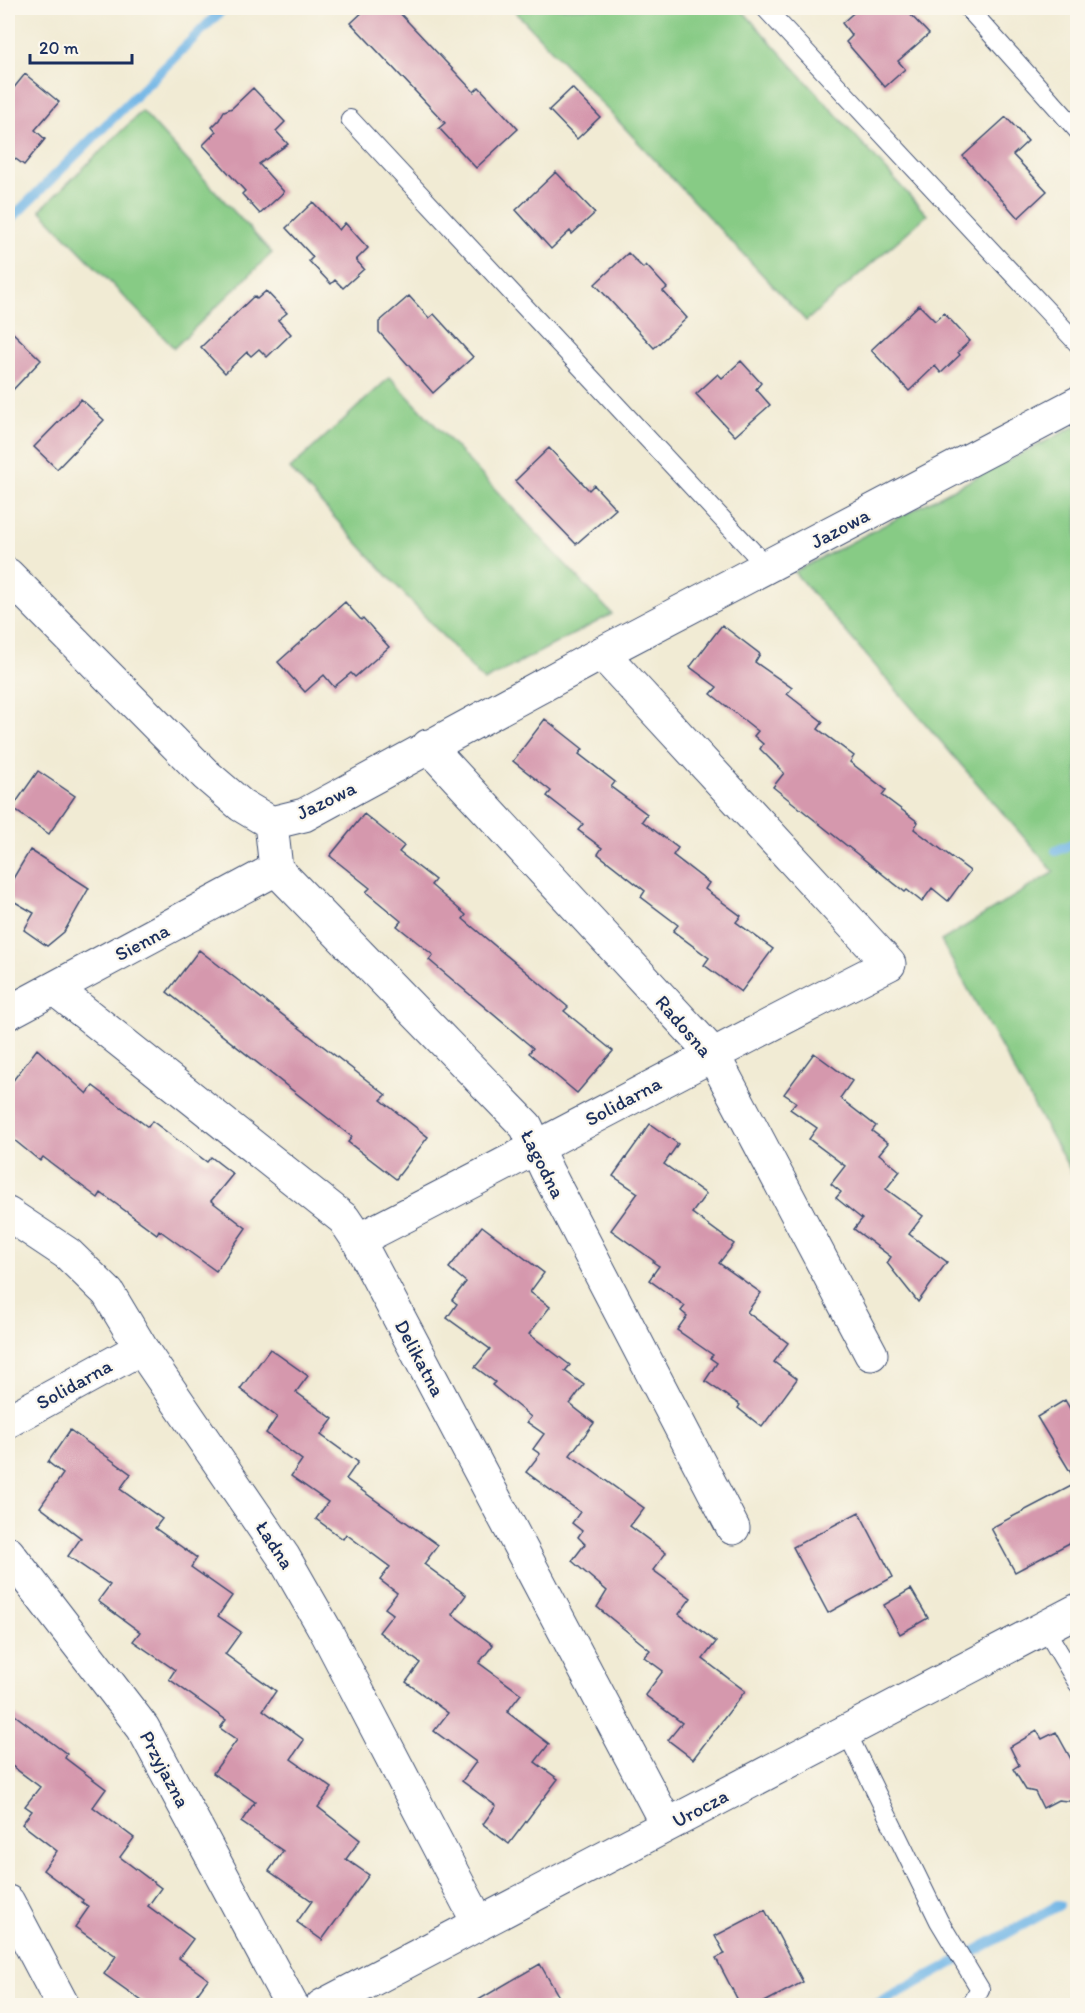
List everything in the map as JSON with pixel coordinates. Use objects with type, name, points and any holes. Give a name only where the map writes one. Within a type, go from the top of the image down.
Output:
[{"type":"street","name":"Jazowa","points":[[8,575],[206,775],[241,805],[271,823],[304,815],[602,653],[1077,403]]},
{"type":"street","name":"Solidarna","points":[[358,1240],[712,1053],[889,964],[602,653]]},
{"type":"street","name":"Radosna","points":[[428,746],[712,1053],[871,1354]]},
{"type":"street","points":[[271,823],[276,869]]},
{"type":"street","name":"Sienna","points":[[8,1013],[276,869]]},
{"type":"street","name":"Łagodna","points":[[276,869],[526,1126],[733,1528]]},
{"type":"street","name":"Delikatna","points":[[55,989],[344,1219],[358,1240],[667,1825]]},
{"type":"street","name":"Ładna","points":[[8,1214],[68,1254],[108,1293],[141,1348],[283,1556],[327,1633],[479,1924]]},
{"type":"street","name":"Solidarna","points":[[8,1421],[141,1348]]},
{"type":"street","name":"Przyjazna","points":[[8,1553],[143,1728],[292,2006]]},
{"type":"street","name":"Urocza","points":[[322,2006],[1077,1610]]},
{"type":"street","points":[[8,1902],[63,2006]]},
{"type":"lane","points":[[765,8],[1077,344]]},
{"type":"lane","points":[[968,8],[1077,131]]},
{"type":"lane","points":[[350,119],[767,567]]},
{"type":"lane","points":[[1044,1627],[1077,1684]]},
{"type":"lane","points":[[846,1731],[939,1922],[980,1989],[969,2006]]},
{"type":"green space","points":[[512,8],[740,8],[927,215],[806,321]]},
{"type":"green space","points":[[142,111],[272,253],[174,348],[40,210]]},
{"type":"green space","points":[[390,377],[612,614],[484,681],[290,469]]},
{"type":"green space","points":[[1077,425],[1077,1182],[941,941],[1054,872],[794,572]]},
{"type":"building","points":[[367,8],[395,8],[474,92],[479,87],[518,129],[476,168],[439,128],[445,123],[351,23]]},
{"type":"building","points":[[859,8],[904,8],[929,34],[898,61],[905,69],[885,87],[846,42],[852,36],[842,23]]},
{"type":"building","points":[[25,74],[59,102],[35,130],[45,139],[24,165],[13,157],[8,163],[8,95]]},
{"type":"building","points":[[253,88],[285,122],[276,131],[288,144],[259,164],[284,192],[260,214],[242,194],[245,191],[203,145],[216,132],[212,127],[224,111],[232,108]]},
{"type":"building","points":[[572,88],[600,117],[577,139],[549,110]]},
{"type":"building","points":[[1006,117],[1028,141],[1013,155],[1047,191],[1018,218],[963,156]]},
{"type":"building","points":[[556,172],[595,213],[572,234],[570,231],[551,249],[516,210]]},
{"type":"building","points":[[313,202],[339,230],[345,223],[368,248],[356,260],[364,269],[343,288],[335,280],[331,284],[309,261],[313,257],[286,228]]},
{"type":"building","points":[[628,253],[643,268],[646,265],[667,288],[663,291],[687,318],[654,348],[595,284]]},
{"type":"building","points":[[266,291],[287,313],[278,320],[291,334],[267,357],[259,349],[251,356],[247,352],[225,373],[201,347],[254,296],[257,299]]},
{"type":"building","points":[[409,296],[429,318],[434,314],[473,357],[433,393],[379,332],[379,322]]},
{"type":"building","points":[[919,305],[935,321],[944,313],[970,341],[958,352],[960,355],[941,373],[935,366],[909,391],[871,350]]},
{"type":"building","points":[[8,328],[41,360],[8,395]]},
{"type":"building","points":[[741,361],[761,383],[756,389],[770,405],[735,436],[696,394],[718,374],[722,378]]},
{"type":"building","points":[[81,399],[104,420],[57,469],[34,447]]},
{"type":"building","points":[[549,448],[589,490],[594,485],[616,509],[576,544],[515,481]]},
{"type":"building","points":[[345,602],[389,647],[355,677],[351,673],[334,687],[324,675],[305,692],[278,662]]},
{"type":"building","points":[[722,625],[760,654],[755,662],[792,688],[787,694],[823,722],[818,729],[854,756],[850,762],[886,790],[882,795],[918,822],[914,829],[970,871],[948,901],[932,888],[922,902],[907,890],[905,892],[773,787],[784,773],[760,749],[763,744],[754,736],[758,731],[711,694],[717,687],[690,667]]},
{"type":"building","points":[[545,719],[583,749],[579,754],[615,782],[611,787],[647,814],[642,821],[678,848],[673,855],[709,883],[705,889],[741,916],[736,922],[773,949],[741,992],[704,965],[709,958],[673,931],[678,925],[641,897],[645,891],[598,854],[602,848],[578,830],[583,824],[547,796],[551,791],[513,761]]},
{"type":"building","points":[[38,771],[75,796],[49,834],[12,808]]},
{"type":"building","points":[[364,814],[404,846],[399,852],[435,880],[431,885],[466,915],[463,919],[568,1007],[564,1011],[613,1051],[577,1093],[529,1053],[533,1048],[429,960],[433,955],[397,926],[401,921],[366,892],[370,888],[330,856]]},
{"type":"building","points":[[30,850],[89,888],[64,932],[47,946],[24,930],[34,913],[8,898],[8,887]]},
{"type":"building","points":[[199,950],[386,1095],[381,1100],[428,1137],[396,1179],[348,1142],[352,1137],[167,992]]},
{"type":"building","points":[[37,1049],[87,1094],[93,1086],[148,1127],[152,1121],[207,1162],[211,1157],[233,1174],[211,1201],[246,1228],[216,1271],[159,1230],[157,1234],[101,1193],[98,1198],[43,1157],[40,1161],[8,1135],[8,1087]]},
{"type":"building","points":[[814,1053],[852,1081],[840,1098],[876,1126],[872,1131],[888,1143],[879,1154],[900,1171],[886,1189],[923,1216],[909,1234],[947,1262],[918,1302],[887,1263],[891,1257],[854,1229],[862,1219],[836,1198],[841,1192],[831,1184],[845,1166],[809,1139],[817,1128],[790,1109],[796,1102],[784,1094]]},
{"type":"building","points":[[650,1124],[678,1144],[664,1164],[706,1194],[692,1213],[734,1244],[719,1263],[761,1293],[747,1312],[788,1343],[774,1362],[797,1379],[762,1427],[738,1408],[740,1405],[705,1381],[717,1363],[710,1358],[713,1355],[677,1330],[687,1316],[681,1311],[685,1306],[649,1280],[659,1266],[611,1230],[638,1193],[613,1176]]},
{"type":"building","points":[[482,1226],[544,1273],[530,1292],[550,1307],[529,1334],[570,1365],[565,1371],[584,1385],[570,1404],[594,1423],[570,1455],[644,1508],[630,1526],[666,1553],[653,1570],[691,1598],[679,1614],[716,1642],[703,1659],[745,1691],[693,1759],[668,1740],[682,1723],[645,1695],[663,1671],[644,1657],[650,1650],[597,1607],[607,1591],[572,1561],[585,1544],[578,1537],[582,1531],[572,1523],[580,1512],[526,1472],[540,1454],[533,1449],[544,1434],[527,1422],[531,1417],[492,1385],[495,1382],[475,1367],[490,1349],[447,1318],[457,1304],[452,1300],[466,1282],[449,1268]]},
{"type":"building","points":[[270,1349],[308,1376],[296,1392],[333,1419],[321,1435],[358,1462],[346,1479],[438,1545],[424,1564],[466,1595],[452,1614],[493,1645],[479,1663],[521,1694],[507,1712],[549,1744],[535,1762],[558,1779],[509,1844],[483,1824],[496,1806],[462,1781],[476,1762],[434,1731],[448,1713],[406,1682],[420,1663],[379,1632],[393,1614],[385,1608],[397,1593],[380,1580],[390,1567],[346,1534],[343,1539],[316,1519],[328,1502],[291,1476],[302,1460],[266,1433],[277,1417],[240,1389]]},
{"type":"building","points":[[1065,1400],[1077,1421],[1077,1483],[1037,1417]]},
{"type":"building","points":[[70,1430],[131,1474],[120,1489],[162,1519],[155,1528],[197,1558],[191,1567],[232,1596],[218,1616],[241,1632],[225,1654],[276,1691],[263,1710],[304,1740],[291,1759],[332,1788],[318,1807],[360,1840],[346,1859],[369,1875],[322,1940],[297,1922],[312,1901],[269,1871],[283,1851],[241,1822],[255,1802],[213,1773],[237,1740],[220,1728],[226,1720],[169,1679],[175,1670],[133,1641],[140,1632],[98,1601],[110,1585],[68,1556],[81,1538],[40,1507],[63,1474],[48,1462]]},
{"type":"building","points":[[1077,1483],[1077,1539],[1015,1572],[991,1528]]},
{"type":"building","points":[[859,1512],[893,1577],[828,1613],[793,1547]]},
{"type":"building","points":[[911,1589],[928,1618],[900,1634],[884,1605]]},
{"type":"building","points":[[8,1710],[67,1754],[65,1758],[106,1789],[93,1807],[134,1838],[120,1857],[161,1888],[148,1906],[193,1939],[179,1958],[208,1979],[188,2006],[149,2006],[104,1974],[116,1956],[75,1927],[89,1907],[43,1870],[57,1851],[22,1824],[32,1811],[25,1806],[40,1787],[8,1763]]},
{"type":"building","points":[[1037,1731],[1042,1739],[1056,1732],[1077,1770],[1077,1802],[1058,1800],[1043,1808],[1035,1792],[1026,1790],[1013,1769],[1019,1765],[1010,1747]]},
{"type":"building","points":[[765,1910],[803,1982],[757,2006],[741,2006],[716,1958],[725,1954],[715,1936]]},
{"type":"building","points":[[540,1964],[559,1997],[543,2006],[468,2006]]},
{"type":"waterway","points":[[8,222],[224,8]]},
{"type":"waterway","points":[[1056,851],[1078,841]]},
{"type":"waterway","points":[[874,2006],[1059,1905]]}]
